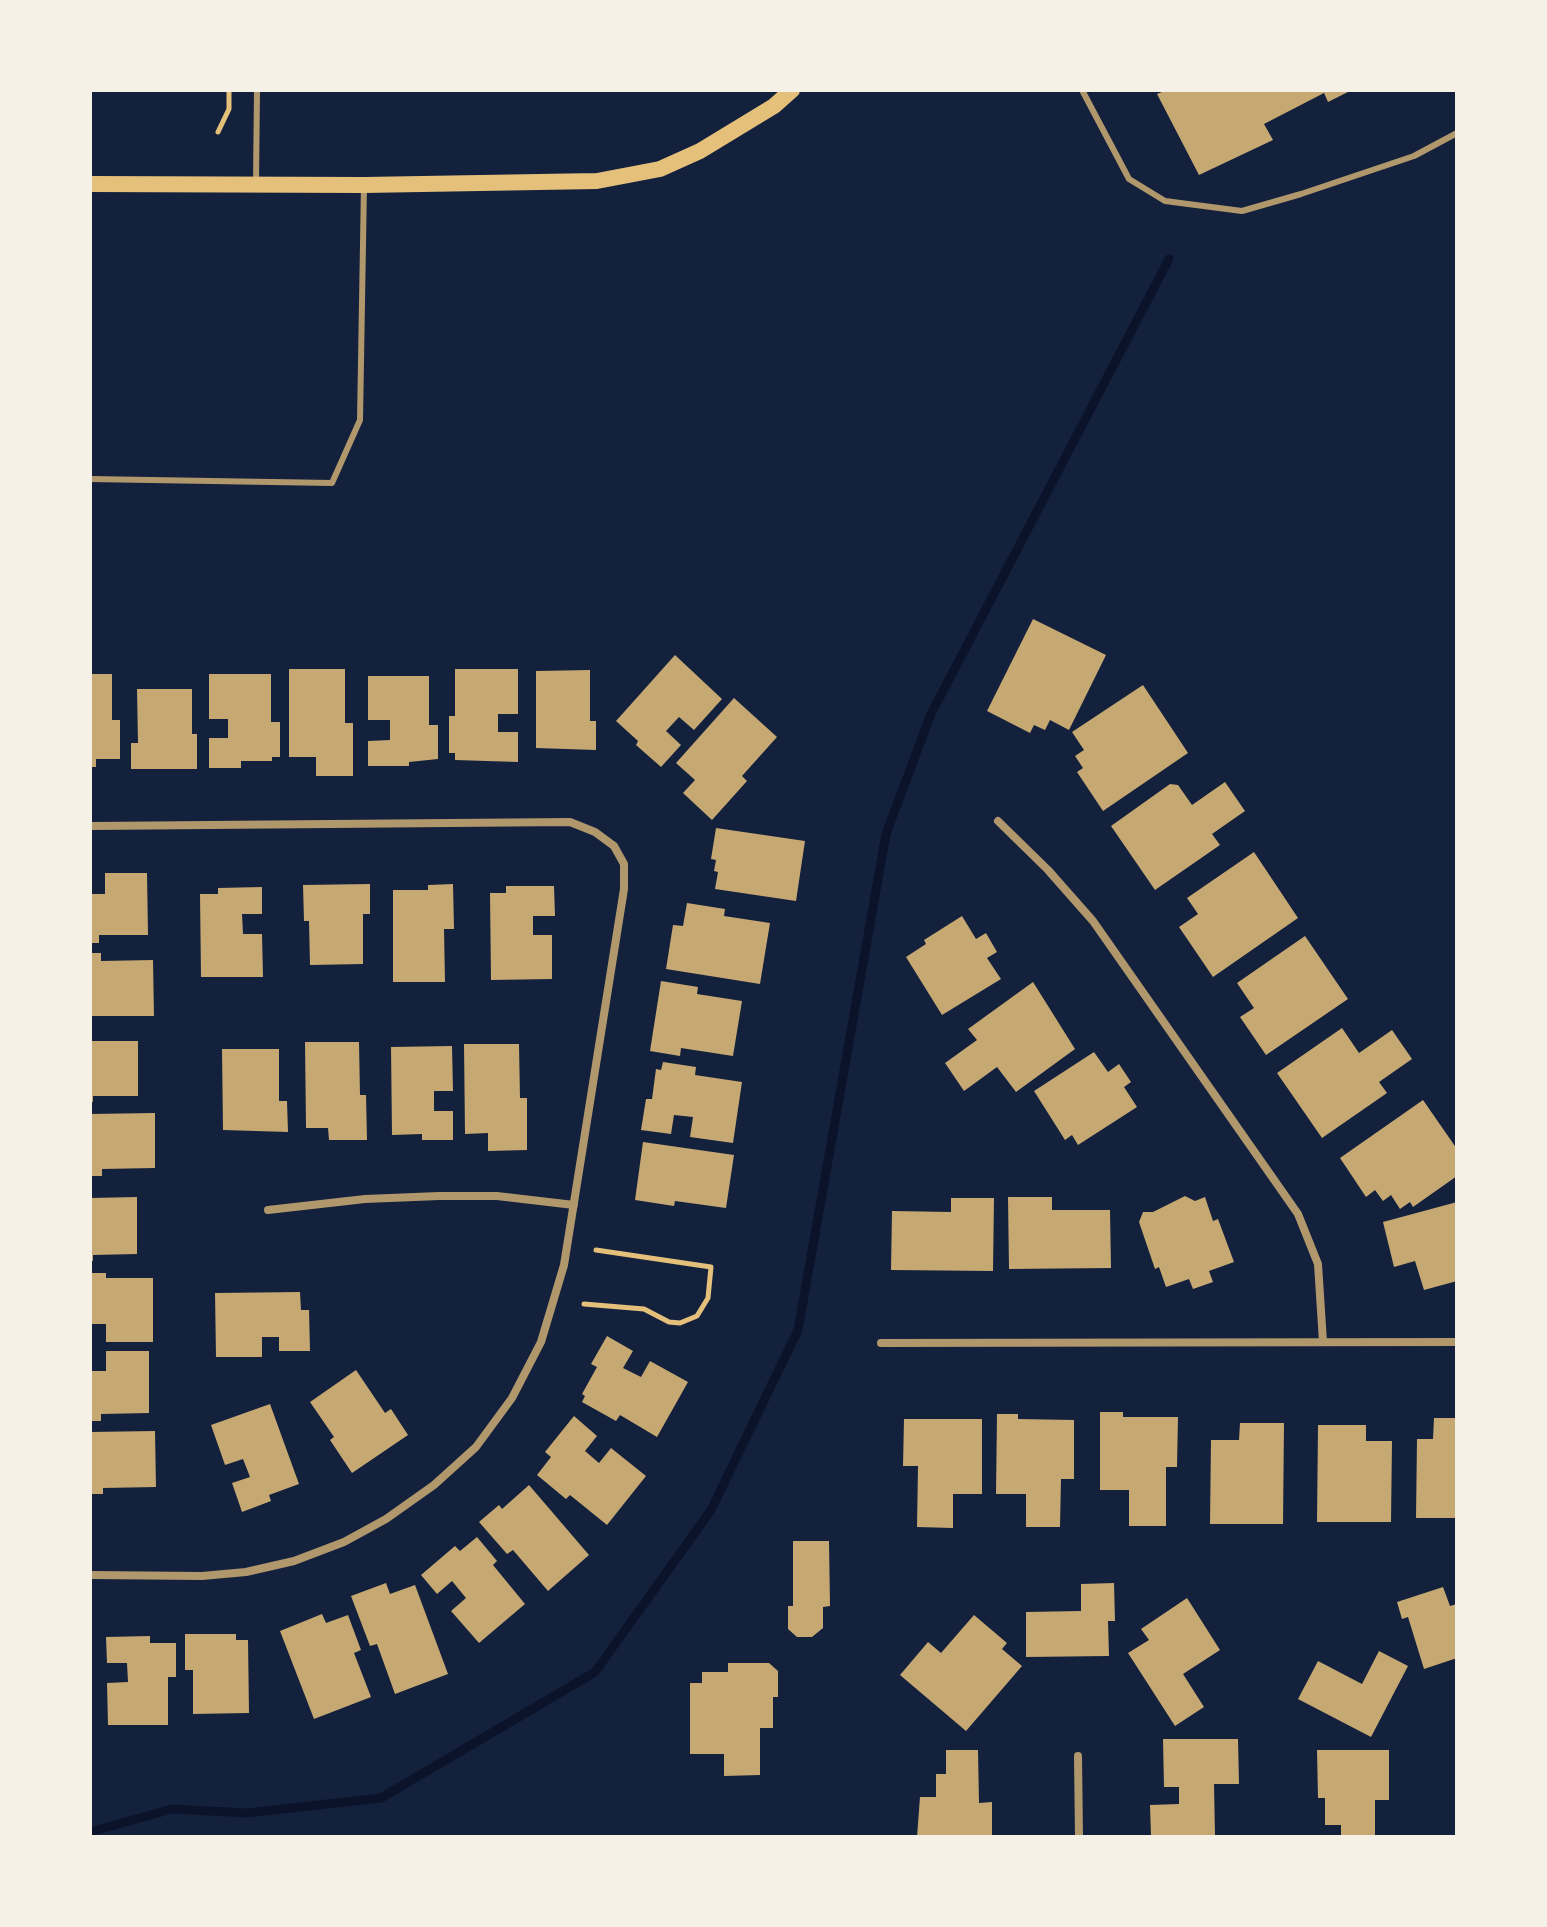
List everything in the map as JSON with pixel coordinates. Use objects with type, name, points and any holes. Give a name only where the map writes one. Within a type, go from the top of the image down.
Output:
[{"type":"main road","points":[[90,184],[256,186],[597,181],[660,169],[700,151],[774,106],[792,90]]},
{"type":"street","points":[[998,821],[1048,870],[1093,921],[1298,1214],[1318,1264],[1323,1342]]},
{"type":"street","points":[[90,826],[570,822],[595,832],[614,846],[624,864],[624,889],[564,1265],[541,1342],[512,1398],[476,1447],[434,1485],[386,1519],[344,1542],[294,1561],[246,1572],[202,1576],[90,1575]]},
{"type":"street","points":[[268,1210],[365,1199],[439,1196],[497,1196],[574,1205]]},
{"type":"street","points":[[881,1343],[1457,1342]]},
{"type":"street","points":[[1078,1756],[1079,1837]]},
{"type":"lane","points":[[256,186],[257,90]]},
{"type":"lane","points":[[1082,90],[1129,179],[1165,201],[1242,211],[1414,156],[1457,133]]},
{"type":"lane","points":[[90,479],[332,483],[360,420],[364,185]]},
{"type":"path","points":[[218,132],[229,109],[229,90]]},
{"type":"path","points":[[584,1304],[644,1309],[669,1322],[680,1323],[697,1316],[708,1298],[711,1267],[596,1250]]},
{"type":"building","points":[[1167,90],[1352,90],[1328,102],[1324,93],[1264,124],[1273,140],[1199,175],[1157,94]]},
{"type":"building","points":[[1033,619],[1106,655],[1069,730],[1050,720],[1045,730],[1034,725],[1030,733],[987,711]]},
{"type":"building","points":[[675,655],[722,699],[694,730],[679,717],[666,731],[681,745],[661,767],[636,745],[638,741],[616,721]]},
{"type":"building","points":[[289,669],[345,669],[345,723],[353,723],[353,776],[316,776],[316,757],[289,757]]},
{"type":"building","points":[[455,669],[518,669],[518,714],[498,714],[498,732],[518,732],[518,762],[455,760],[455,753],[449,753],[449,716],[455,716]]},
{"type":"building","points":[[590,670],[590,721],[596,721],[596,750],[536,748],[536,671]]},
{"type":"building","points":[[90,674],[112,674],[112,720],[120,720],[120,759],[96,759],[96,767],[90,767]]},
{"type":"building","points":[[209,674],[271,674],[271,722],[280,722],[280,757],[272,757],[272,761],[241,761],[241,768],[209,768],[209,738],[228,738],[228,719],[209,719]]},
{"type":"building","points":[[368,676],[429,676],[429,725],[438,725],[438,759],[409,762],[409,766],[368,766],[368,741],[390,740],[390,720],[368,720]]},
{"type":"building","points":[[1143,685],[1188,753],[1103,811],[1077,772],[1083,768],[1075,756],[1084,750],[1072,732]]},
{"type":"building","points":[[137,689],[192,689],[192,734],[197,734],[197,769],[131,769],[131,743],[138,743]]},
{"type":"building","points":[[734,698],[777,737],[742,776],[747,781],[712,820],[683,793],[695,780],[676,763]]},
{"type":"building","points":[[1225,782],[1245,811],[1212,834],[1220,845],[1155,890],[1111,826],[1170,784],[1178,785],[1192,805]]},
{"type":"building","points":[[716,828],[805,841],[796,901],[715,889],[718,872],[714,871],[716,860],[711,859]]},
{"type":"building","points":[[1254,852],[1298,918],[1213,977],[1179,927],[1198,914],[1187,898]]},
{"type":"building","points":[[105,873],[147,873],[148,935],[99,935],[99,943],[90,943],[90,894],[105,894]]},
{"type":"building","points":[[370,884],[370,914],[363,914],[363,964],[310,965],[309,921],[304,921],[303,885]]},
{"type":"building","points":[[453,884],[454,929],[444,929],[445,982],[393,982],[393,890],[428,890],[428,885]]},
{"type":"building","points":[[506,886],[554,886],[555,916],[533,916],[533,935],[552,935],[552,979],[491,980],[490,893],[506,893]]},
{"type":"building","points":[[262,887],[262,914],[242,914],[243,934],[262,934],[263,977],[201,977],[200,894],[218,894],[218,888]]},
{"type":"building","points":[[687,903],[725,909],[724,916],[770,923],[760,984],[666,969],[673,925],[683,926]]},
{"type":"building","points":[[962,916],[976,939],[986,933],[997,952],[987,958],[1001,979],[942,1015],[906,957],[926,944],[924,940]]},
{"type":"building","points":[[1305,936],[1348,999],[1266,1055],[1240,1017],[1254,1008],[1237,983]]},
{"type":"building","points":[[90,953],[101,953],[101,961],[153,960],[154,1016],[90,1016]]},
{"type":"building","points":[[661,981],[698,987],[697,994],[742,1001],[733,1056],[681,1048],[680,1056],[650,1051]]},
{"type":"building","points":[[1033,982],[1075,1049],[1016,1092],[997,1067],[964,1091],[945,1063],[977,1040],[968,1029]]},
{"type":"building","points":[[1342,1028],[1359,1053],[1392,1030],[1412,1059],[1379,1082],[1387,1093],[1322,1138],[1277,1073]]},
{"type":"building","points":[[90,1041],[138,1041],[138,1096],[93,1096],[93,1102],[90,1102]]},
{"type":"building","points":[[305,1042],[359,1042],[360,1095],[366,1095],[367,1140],[329,1140],[328,1128],[306,1128]]},
{"type":"building","points":[[464,1044],[519,1044],[520,1098],[527,1098],[527,1150],[488,1151],[488,1133],[465,1134]]},
{"type":"building","points":[[452,1046],[453,1091],[434,1091],[434,1111],[453,1111],[453,1140],[422,1140],[422,1134],[392,1135],[391,1047]]},
{"type":"building","points":[[222,1049],[279,1049],[279,1101],[287,1101],[288,1132],[223,1130]]},
{"type":"building","points":[[1094,1052],[1108,1072],[1119,1064],[1131,1082],[1124,1087],[1137,1107],[1078,1145],[1072,1135],[1065,1140],[1034,1091]]},
{"type":"building","points":[[663,1062],[696,1067],[695,1075],[742,1082],[733,1143],[690,1137],[693,1117],[674,1115],[671,1134],[641,1130],[646,1099],[652,1099],[656,1069],[661,1070]]},
{"type":"building","points":[[1423,1100],[1457,1149],[1457,1176],[1413,1207],[1410,1202],[1400,1209],[1391,1195],[1383,1201],[1375,1190],[1366,1197],[1340,1158]]},
{"type":"building","points":[[155,1113],[155,1168],[102,1169],[102,1176],[90,1176],[90,1114]]},
{"type":"building","points":[[643,1142],[734,1155],[726,1208],[675,1201],[674,1206],[635,1200]]},
{"type":"building","points":[[1185,1196],[1195,1201],[1205,1197],[1213,1221],[1218,1219],[1234,1262],[1209,1271],[1213,1282],[1193,1289],[1189,1279],[1166,1287],[1159,1267],[1155,1269],[1139,1222],[1143,1212],[1153,1212]]},
{"type":"building","points":[[137,1197],[137,1254],[93,1255],[93,1261],[90,1261],[90,1198]]},
{"type":"building","points":[[1008,1197],[1052,1197],[1052,1210],[1110,1210],[1111,1268],[1009,1269]]},
{"type":"building","points":[[951,1198],[994,1198],[993,1271],[891,1270],[892,1211],[951,1212]]},
{"type":"building","points":[[1457,1202],[1457,1281],[1424,1290],[1415,1261],[1394,1267],[1383,1222]]},
{"type":"building","points":[[90,1273],[106,1273],[106,1278],[153,1278],[153,1342],[106,1342],[106,1324],[90,1324]]},
{"type":"building","points":[[300,1292],[301,1310],[309,1310],[310,1351],[279,1351],[279,1337],[262,1337],[262,1357],[216,1357],[215,1293]]},
{"type":"building","points":[[607,1336],[633,1351],[623,1368],[641,1377],[650,1361],[688,1382],[657,1437],[620,1415],[616,1421],[582,1402],[585,1396],[582,1394],[597,1367],[591,1364]]},
{"type":"building","points":[[106,1351],[149,1351],[149,1413],[101,1414],[101,1421],[90,1421],[90,1371],[106,1371]]},
{"type":"building","points":[[356,1370],[385,1413],[391,1409],[408,1435],[352,1473],[330,1440],[334,1437],[310,1402]]},
{"type":"building","points":[[270,1404],[299,1484],[269,1495],[271,1501],[242,1512],[232,1483],[250,1477],[243,1459],[225,1465],[211,1425]]},
{"type":"building","points":[[1100,1412],[1123,1412],[1123,1417],[1178,1417],[1177,1467],[1166,1467],[1166,1526],[1129,1526],[1129,1490],[1100,1490]]},
{"type":"building","points":[[997,1414],[1018,1414],[1018,1419],[1074,1420],[1074,1479],[1061,1479],[1060,1527],[1026,1527],[1026,1494],[996,1494]]},
{"type":"building","points":[[574,1416],[597,1436],[585,1451],[599,1463],[611,1448],[646,1476],[607,1525],[570,1495],[566,1499],[537,1475],[551,1457],[545,1452]]},
{"type":"building","points":[[1434,1418],[1457,1418],[1457,1518],[1416,1518],[1417,1439],[1433,1439]]},
{"type":"building","points":[[904,1419],[982,1419],[982,1494],[953,1494],[953,1528],[917,1527],[918,1466],[903,1466]]},
{"type":"building","points":[[1240,1423],[1284,1423],[1283,1524],[1210,1524],[1211,1440],[1239,1440]]},
{"type":"building","points":[[1318,1425],[1366,1425],[1366,1441],[1392,1441],[1391,1522],[1317,1522]]},
{"type":"building","points":[[155,1431],[156,1487],[103,1488],[103,1494],[90,1494],[90,1432]]},
{"type":"building","points":[[529,1485],[589,1555],[548,1591],[513,1550],[507,1554],[479,1522],[499,1505],[502,1509]]},
{"type":"building","points":[[477,1537],[497,1561],[493,1565],[525,1604],[479,1643],[451,1611],[466,1598],[452,1581],[437,1594],[421,1575],[455,1546],[460,1551]]},
{"type":"building","points":[[793,1541],[829,1541],[830,1606],[823,1607],[823,1628],[812,1637],[797,1637],[788,1629],[788,1606],[793,1606]]},
{"type":"building","points":[[386,1583],[390,1594],[415,1585],[448,1674],[395,1694],[377,1644],[370,1646],[351,1596]]},
{"type":"building","points":[[1114,1583],[1115,1621],[1108,1621],[1109,1656],[1026,1657],[1026,1612],[1081,1611],[1081,1584]]},
{"type":"building","points":[[1443,1587],[1450,1606],[1457,1604],[1457,1658],[1424,1669],[1408,1617],[1402,1619],[1397,1602]]},
{"type":"building","points":[[1187,1598],[1220,1650],[1183,1674],[1204,1707],[1175,1726],[1128,1653],[1149,1640],[1141,1629]]},
{"type":"building","points":[[322,1614],[326,1623],[348,1615],[361,1650],[354,1653],[371,1697],[314,1719],[280,1631]]},
{"type":"building","points":[[974,1615],[1007,1643],[1002,1649],[1022,1666],[966,1731],[900,1675],[928,1642],[941,1653]]},
{"type":"building","points":[[185,1634],[236,1634],[236,1640],[248,1640],[249,1713],[193,1714],[193,1670],[185,1670]]},
{"type":"building","points":[[150,1636],[150,1643],[176,1643],[176,1677],[168,1677],[168,1725],[108,1725],[107,1683],[128,1682],[127,1663],[107,1663],[106,1637]]},
{"type":"building","points":[[1379,1651],[1408,1666],[1371,1737],[1298,1699],[1318,1661],[1362,1684]]},
{"type":"building","points":[[728,1663],[769,1663],[778,1671],[778,1697],[773,1697],[773,1728],[760,1728],[760,1775],[724,1776],[724,1754],[690,1754],[690,1683],[702,1683],[702,1672],[728,1672]]},
{"type":"building","points":[[1163,1739],[1238,1739],[1239,1784],[1214,1784],[1215,1836],[1151,1836],[1150,1805],[1179,1804],[1179,1787],[1164,1787]]},
{"type":"building","points":[[946,1750],[978,1750],[979,1803],[992,1802],[992,1837],[917,1837],[920,1797],[936,1797],[936,1774],[946,1774]]},
{"type":"building","points":[[1317,1750],[1389,1750],[1389,1800],[1375,1800],[1375,1837],[1341,1837],[1341,1825],[1325,1825],[1325,1798],[1318,1798]]},
{"type":"waterway","points":[[90,1832],[172,1809],[247,1813],[381,1798],[595,1672],[711,1510],[798,1330],[886,834],[931,714],[1169,259]]}]
